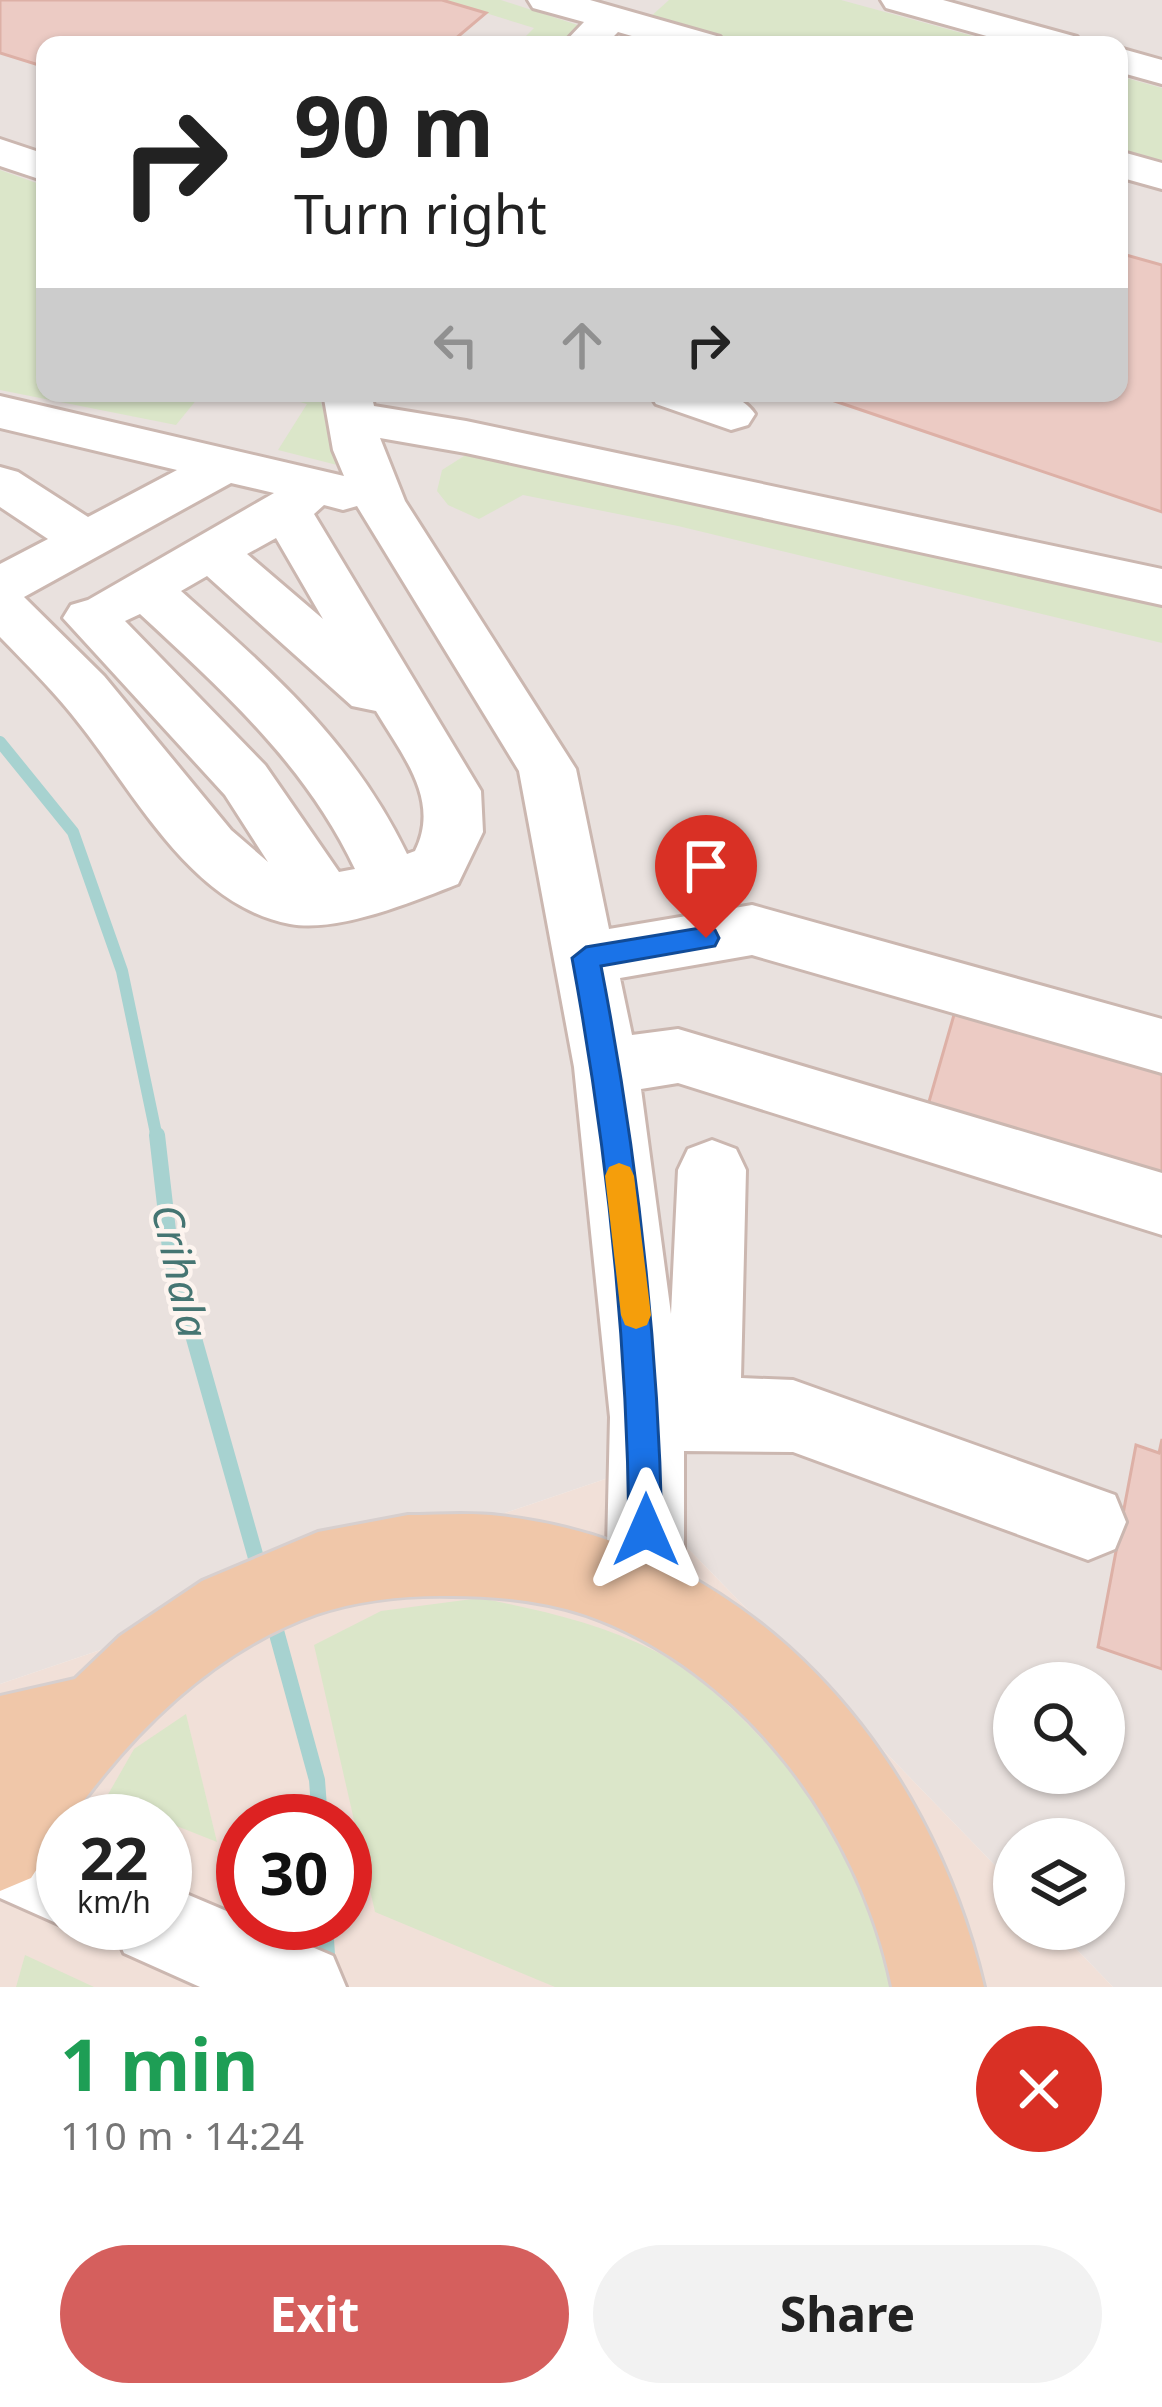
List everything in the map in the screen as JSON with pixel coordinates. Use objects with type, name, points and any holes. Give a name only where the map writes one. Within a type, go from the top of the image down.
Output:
[{"type":"main road","points":[[0,1851],[42,1780],[95,1717],[152,1664],[213,1621],[282,1587],[352,1564],[452,1552],[550,1562],[645,1594],[721,1639],[789,1699],[849,1774],[898,1863],[938,1987]]},
{"type":"main road","points":[[0,1739],[95,1717]]},
{"type":"street","points":[[547,0],[621,9],[685,36]]},
{"type":"street","points":[[900,0],[1030,36]]},
{"type":"street","points":[[592,36],[621,9]]},
{"type":"street","points":[[1128,63],[1162,72]]},
{"type":"street","points":[[0,152],[36,165]]},
{"type":"street","points":[[1128,167],[1162,176]]},
{"type":"street","points":[[698,402],[731,414]]},
{"type":"street","points":[[675,1415],[547,769],[380,502],[358,450],[350,405],[466,437],[1162,587]]},
{"type":"street","points":[[14,415],[227,464],[300,498],[380,502]]},
{"type":"street","points":[[14,415],[152,505]]},
{"type":"street","points":[[227,464],[8,577],[41,645],[85,692],[194,830],[242,878],[291,901],[392,885],[437,867],[454,832],[452,791],[411,726],[300,498]]},
{"type":"street","points":[[0,484],[87,540]]},
{"type":"street","points":[[41,645],[300,498]]},
{"type":"street","points":[[211,551],[411,726]]},
{"type":"street","points":[[145,588],[268,701],[354,805],[392,885]]},
{"type":"street","points":[[90,618],[244,780],[322,896]]},
{"type":"street","points":[[586,958],[752,930],[1162,1046]]},
{"type":"street","points":[[606,1067],[678,1056],[1162,1204]]},
{"type":"street","points":[[645,1594],[712,1170]]},
{"type":"street","points":[[675,1415],[793,1416],[1088,1522]]},
{"type":"street","points":[[0,1851],[36,1869]]},
{"type":"street","points":[[192,1940],[275,1976]]},
{"type":"shaded area","points":[[0,0],[1162,0],[1162,1987],[1113,1987],[1077,1950],[1125,1950],[1125,1818],[993,1818],[993,1863],[617,1475],[0,1684]]},
{"type":"shaded area","points":[[617,1475],[993,1863],[993,1950],[1077,1950],[1113,1987],[0,1987],[0,1684]]},
{"type":"green space","points":[[443,0],[501,0],[587,28],[579,36],[526,36],[534,28]]},
{"type":"green space","points":[[669,0],[841,0],[973,36],[699,36],[649,18]]},
{"type":"green space","points":[[1128,79],[1162,88],[1162,170],[1128,160]]},
{"type":"green space","points":[[0,170],[36,183],[36,397],[0,390]]},
{"type":"green space","points":[[60,402],[195,402],[176,425]]},
{"type":"green space","points":[[300,402],[321,402],[341,466],[278,450],[307,404]]},
{"type":"green space","points":[[505,452],[1162,599],[1162,643],[678,526],[523,495],[479,519],[448,505],[437,491],[442,470],[464,456]]},
{"type":"green space","points":[[480,1598],[613,1633],[685,1670],[751,1727],[840,1837],[875,1906],[895,1987],[555,1987],[375,1912],[372,1794],[348,1794],[314,1645],[381,1611]]},
{"type":"green space","points":[[186,1714],[216,1842],[192,1832],[192,1794],[108,1794],[134,1749]]},
{"type":"green space","points":[[25,1955],[94,1987],[16,1987]]},
{"type":"building","points":[[0,0],[442,0],[486,13],[459,36],[36,36],[36,64],[0,53]]},
{"type":"building","points":[[1128,256],[1162,265],[1162,512],[838,402],[1128,402]]},
{"type":"building","points":[[958,1001],[1162,1060],[1162,1190],[924,1119]]},
{"type":"building","points":[[1162,1439],[1162,1669],[1098,1647],[1136,1445],[1159,1453]]},
{"type":"waterway","name":"Crihala","points":[[0,742],[73,832],[122,971],[157,1138]]},
{"type":"waterway","name":"Crihala","points":[[157,1135],[171,1257],[260,1572]]},
{"type":"waterway","name":"Crihala","points":[[272,1616],[318,1794]]},
{"type":"waterway","name":"Crihala","points":[[327,1950],[329,1987]]},
{"type":"slow traffic","points":[[619,1176],[636,1315]]},
{"type":"route","points":[[646,1530],[643,1380],[606,1067],[586,958],[706,938]]}]
